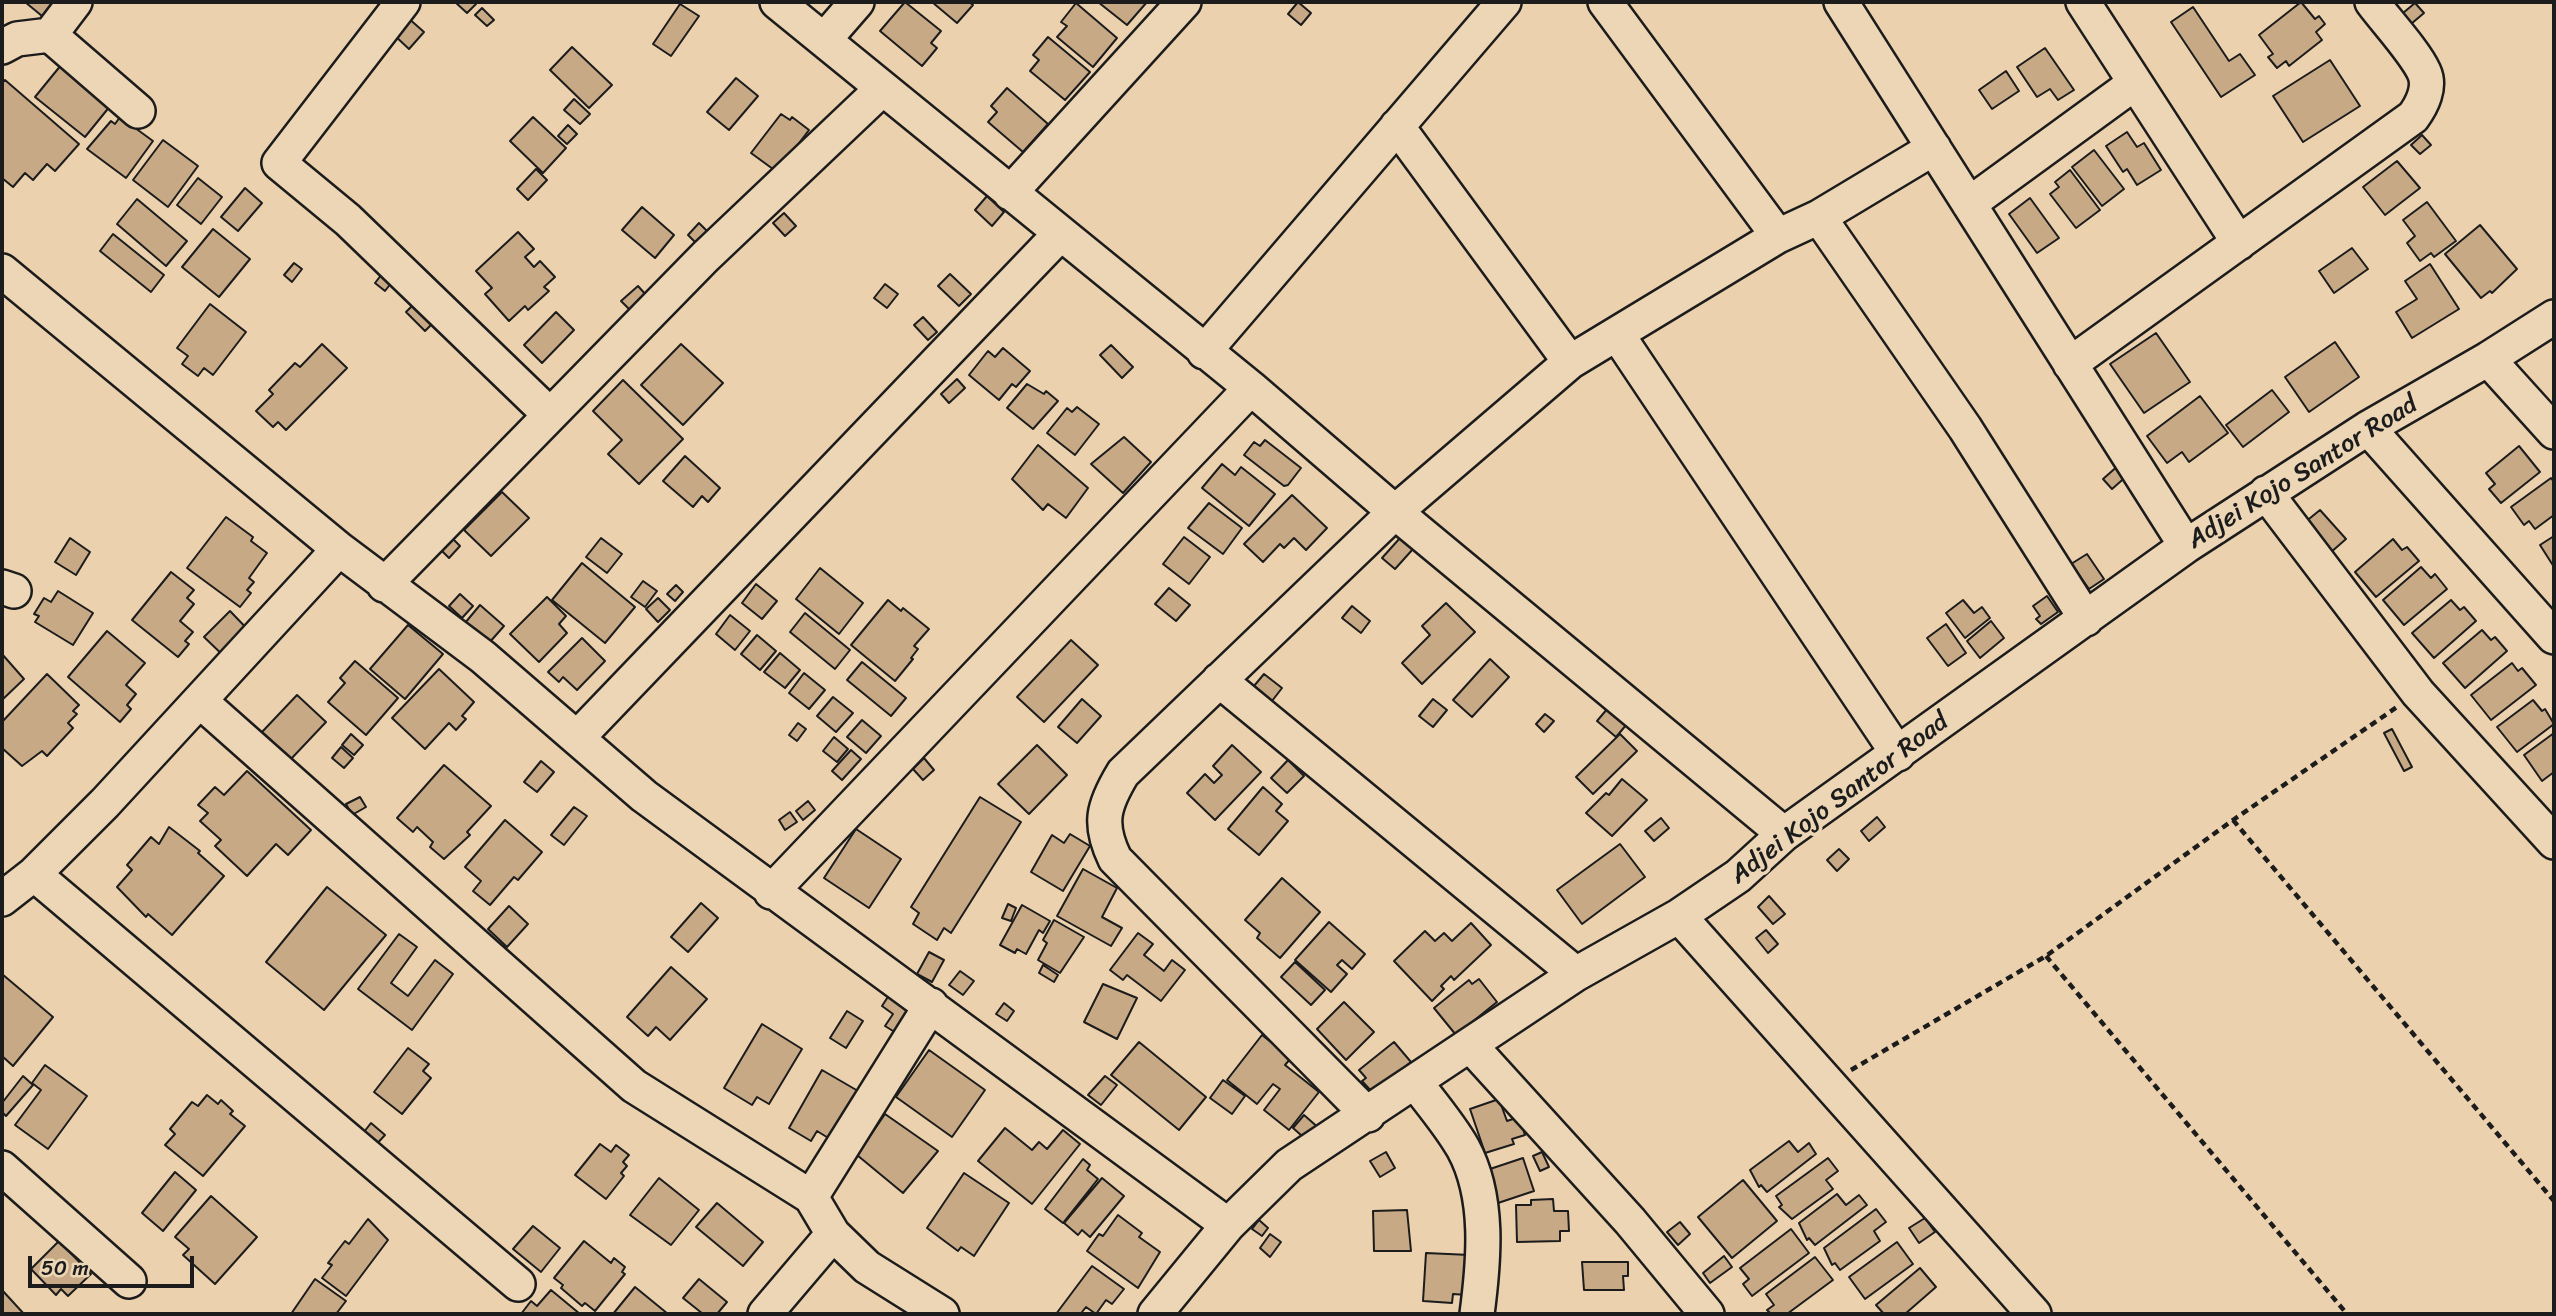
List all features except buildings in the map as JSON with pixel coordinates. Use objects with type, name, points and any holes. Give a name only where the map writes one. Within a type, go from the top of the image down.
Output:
[{"type":"street","points":[[2,47],[17,39],[50,35],[75,2]]},
{"type":"street","points":[[403,2],[279,163],[348,220],[550,415]]},
{"type":"street","points":[[777,2],[1251,388],[1395,512],[1784,834]]},
{"type":"street","points":[[824,40],[857,2]]},
{"type":"street","points":[[1010,193],[1184,2]]},
{"type":"street","points":[[1204,352],[1504,2]]},
{"type":"street","points":[[1605,2],[1778,236]]},
{"type":"street","points":[[1841,2],[2186,546]]},
{"type":"street","points":[[2082,2],[2239,243]]},
{"type":"street","points":[[2070,363],[2413,117],[2422,105],[2426,88],[2425,73],[2372,2]]},
{"type":"street","points":[[50,35],[138,111]]},
{"type":"street","points":[[1969,204],[2135,83]]},
{"type":"street","points":[[384,584],[705,257],[882,89]]},
{"type":"street","points":[[1397,126],[1570,362]]},
{"type":"street","points":[[1368,1115],[1115,859],[1104,837],[1109,796],[1123,774],[1395,512],[1570,362],[1778,236],[1819,217],[1934,148]]},
{"type":"street","points":[[1819,217],[1965,428],[2086,619]]},
{"type":"street","points":[[578,737],[1060,234]]},
{"type":"street","points":[[2,271],[338,549],[483,657],[643,796],[1228,1225]]},
{"type":"street","name":"Adjei Kojo Santor Road","points":[[1155,1314],[1228,1225],[1289,1165],[1576,975],[1679,916],[1738,876],[1784,834],[2186,546],[2368,428],[2488,359],[2554,317]]},
{"type":"street","points":[[1617,334],[1898,754]]},
{"type":"street","points":[[2488,359],[2554,432]]},
{"type":"street","points":[[771,891],[1251,388]]},
{"type":"street","points":[[2368,428],[2554,637]]},
{"type":"street","points":[[2266,493],[2418,693],[2554,842]]},
{"type":"street","points":[[2,899],[34,874],[200,701],[338,549]]},
{"type":"street","points":[[1219,680],[1576,975]]},
{"type":"street","points":[[200,701],[634,1086],[811,1197],[833,1234],[867,1267],[942,1314]]},
{"type":"street","points":[[34,874],[518,1284]]},
{"type":"street","points":[[1679,916],[2034,1314]]},
{"type":"street","points":[[811,1197],[931,1005]]},
{"type":"street","points":[[1470,1045],[1630,1221],[1707,1314]]},
{"type":"street","points":[[1415,1082],[1464,1149],[1481,1203],[1482,1271],[1477,1314]]},
{"type":"street","points":[[2,1168],[129,1281]]},
{"type":"street","points":[[765,1314],[833,1234]]},
{"type":"path","points":[[1827,1084],[2046,956],[2233,820],[2418,693]]},
{"type":"path","points":[[2233,820],[2554,1201]]},
{"type":"path","points":[[2046,956],[2347,1314]]}]
